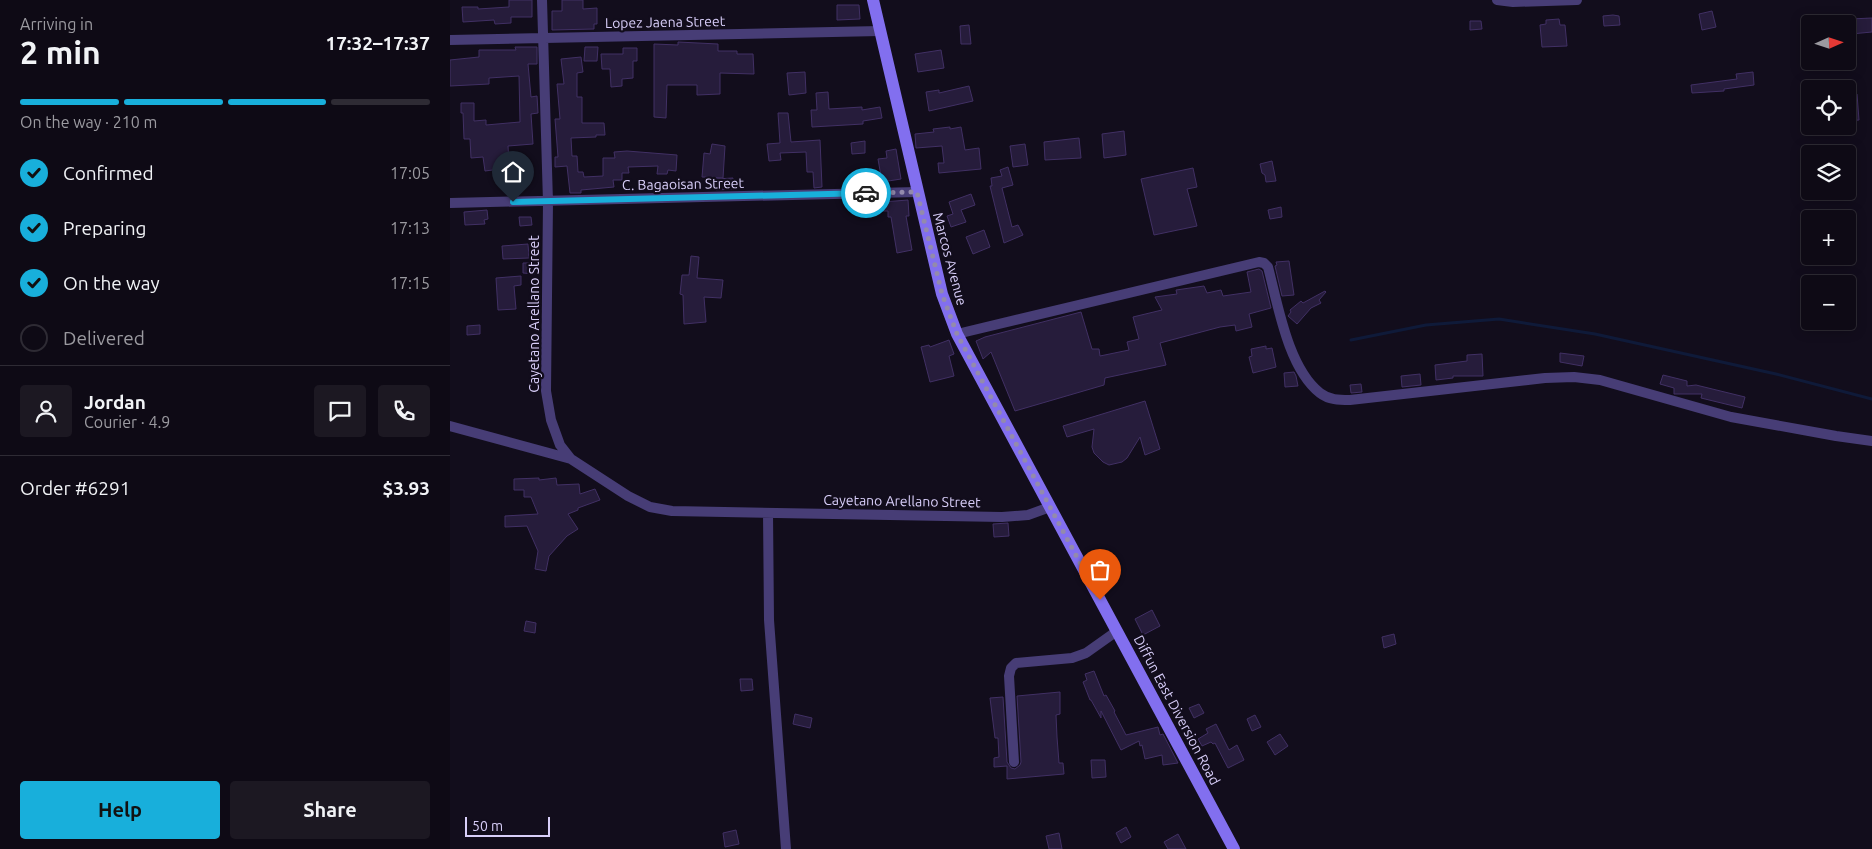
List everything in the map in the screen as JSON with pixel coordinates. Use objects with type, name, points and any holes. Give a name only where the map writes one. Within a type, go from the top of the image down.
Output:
[{"type":"main road","name":"Marcos Avenue","points":[[873,0],[942,294],[957,334],[1050,507]]},
{"type":"main road","name":"Diffun East Diversion Road","points":[[1050,507],[1234,849]]},
{"type":"street","name":"Cayetano Arellano Street","points":[[542,0],[548,202],[546,391],[551,420],[560,445],[571,459],[628,496],[650,507],[672,511],[1002,517],[1028,515],[1050,507]]},
{"type":"street","points":[[1497,0],[1513,2],[1577,0]]},
{"type":"street","name":"Lopez Jaena Street","points":[[450,40],[880,31]]},
{"type":"street","name":"C. Bagaoisan Street","points":[[450,203],[917,192]]},
{"type":"street","points":[[957,334],[1259,262],[1264,263],[1268,267],[1294,357],[1310,382],[1321,393],[1333,400],[1350,400],[1545,378],[1574,377],[1600,380],[1732,417],[1872,441]]},
{"type":"street","points":[[450,426],[571,459]]},
{"type":"street","points":[[768,513],[769,620],[786,849]]},
{"type":"street","points":[[1014,762],[1009,676],[1011,668],[1016,663],[1072,658],[1086,653],[1117,631]]},
{"type":"building","points":[[509,0],[532,0],[532,17],[511,17],[511,23],[495,24],[494,20],[463,22],[462,7],[478,7],[478,9],[509,7]]},
{"type":"building","points":[[562,0],[583,0],[583,9],[597,8],[597,24],[594,24],[594,29],[552,30],[552,11],[562,11]]},
{"type":"building","points":[[837,5],[859,5],[860,19],[837,20]]},
{"type":"building","points":[[1712,11],[1716,27],[1702,30],[1699,14]]},
{"type":"building","points":[[1603,16],[1619,16],[1620,25],[1604,26]]},
{"type":"building","points":[[1872,18],[1872,32],[1856,34],[1856,19]]},
{"type":"building","points":[[1559,19],[1560,25],[1565,25],[1567,46],[1542,47],[1540,25],[1546,24],[1546,20]]},
{"type":"building","points":[[1470,21],[1481,21],[1482,29],[1470,30]]},
{"type":"building","points":[[969,25],[971,44],[961,44],[960,26]]},
{"type":"building","points":[[678,42],[718,44],[718,51],[737,51],[737,54],[753,54],[754,74],[720,73],[720,94],[697,95],[697,85],[667,85],[666,118],[654,117],[654,44],[678,45]]},
{"type":"building","points":[[515,47],[537,47],[537,64],[528,64],[531,97],[537,96],[538,113],[531,114],[533,144],[508,146],[509,163],[531,163],[531,181],[525,181],[526,187],[509,188],[508,168],[485,171],[483,157],[471,158],[470,139],[464,139],[461,103],[474,103],[474,121],[486,120],[486,125],[520,122],[519,76],[489,78],[489,84],[450,86],[450,60],[479,57],[479,50],[516,50]]},
{"type":"building","points":[[585,47],[598,47],[597,61],[584,61]]},
{"type":"building","points":[[623,48],[637,48],[637,61],[633,61],[633,78],[622,79],[622,86],[611,87],[610,69],[602,69],[601,54],[623,54]]},
{"type":"building","points":[[941,50],[944,68],[918,72],[915,54]]},
{"type":"building","points":[[581,57],[583,72],[577,73],[577,97],[582,97],[582,123],[604,123],[605,135],[571,138],[572,156],[577,156],[578,172],[583,172],[584,177],[603,176],[603,158],[615,158],[614,152],[627,151],[677,155],[676,171],[668,170],[667,174],[657,174],[658,166],[628,167],[629,173],[622,173],[622,180],[613,180],[614,187],[570,193],[567,166],[555,167],[555,157],[558,157],[555,119],[560,119],[557,84],[564,84],[561,59]]},
{"type":"building","points":[[805,72],[806,93],[789,95],[787,73]]},
{"type":"building","points":[[1753,72],[1754,85],[1724,89],[1724,91],[1692,93],[1691,85],[1737,79],[1736,74]]},
{"type":"building","points":[[969,86],[973,101],[929,111],[926,92],[939,90],[939,93]]},
{"type":"building","points":[[828,92],[829,109],[862,107],[862,110],[880,107],[882,118],[863,121],[863,124],[812,127],[811,110],[817,110],[816,93]]},
{"type":"building","points":[[1856,94],[1859,120],[1856,120]]},
{"type":"building","points":[[778,113],[788,113],[791,142],[820,140],[822,187],[814,188],[813,172],[807,172],[806,152],[780,153],[781,160],[769,161],[767,144],[780,143]]},
{"type":"building","points":[[950,127],[950,129],[961,127],[965,150],[979,148],[981,169],[939,173],[938,163],[944,163],[942,146],[916,148],[915,134],[934,132],[933,129]]},
{"type":"building","points":[[1124,131],[1126,155],[1104,158],[1102,134]]},
{"type":"building","points":[[1079,138],[1081,158],[1045,160],[1044,142]]},
{"type":"building","points":[[865,141],[865,153],[852,154],[851,143]]},
{"type":"building","points":[[712,144],[725,146],[723,178],[702,177],[704,153],[710,154]]},
{"type":"building","points":[[1025,144],[1028,165],[1013,167],[1010,146]]},
{"type":"building","points":[[896,149],[901,179],[882,182],[878,159],[887,158],[886,151]]},
{"type":"building","points":[[1272,161],[1276,181],[1266,182],[1260,164]]},
{"type":"building","points":[[1008,167],[1013,185],[1002,188],[1012,227],[1018,225],[1023,235],[1004,243],[990,186],[992,186],[991,178],[1002,176],[1000,170]]},
{"type":"building","points":[[1193,168],[1197,187],[1187,189],[1197,226],[1154,235],[1141,179]]},
{"type":"building","points":[[733,178],[733,189],[716,190],[716,179]]},
{"type":"building","points":[[971,194],[975,205],[961,210],[966,222],[951,227],[947,216],[953,214],[949,202]]},
{"type":"building","points":[[908,200],[909,216],[906,216],[912,250],[897,253],[891,217],[888,217],[888,211],[883,211],[883,202]]},
{"type":"building","points":[[1281,207],[1282,217],[1270,219],[1268,210]]},
{"type":"building","points":[[487,210],[488,219],[484,220],[485,224],[465,225],[464,212]]},
{"type":"building","points":[[519,217],[531,217],[532,225],[520,226]]},
{"type":"building","points":[[984,230],[990,247],[973,254],[966,237]]},
{"type":"building","points":[[528,244],[529,258],[503,259],[502,246]]},
{"type":"building","points":[[691,256],[699,257],[697,278],[723,280],[721,298],[704,297],[706,322],[684,324],[683,295],[680,294],[682,275],[689,275]]},
{"type":"building","points":[[1289,261],[1294,295],[1282,296],[1275,266],[1277,265],[1276,262]]},
{"type":"building","points":[[523,263],[536,263],[535,274],[523,273]]},
{"type":"building","points":[[1259,269],[1262,271],[1271,308],[1249,314],[1252,327],[1236,331],[1235,325],[1220,327],[1160,343],[1166,365],[1105,378],[1104,385],[1015,411],[991,352],[983,359],[976,341],[1081,312],[1092,349],[1099,349],[1100,356],[1129,350],[1127,342],[1139,339],[1133,317],[1162,310],[1155,297],[1177,294],[1176,290],[1204,286],[1207,293],[1221,290],[1223,296],[1251,292],[1247,272]]},
{"type":"building","points":[[521,276],[521,285],[514,286],[516,309],[498,310],[496,278]]},
{"type":"building","points":[[1325,291],[1319,300],[1321,303],[1311,308],[1297,324],[1288,316],[1291,312],[1290,310],[1301,301],[1303,303]]},
{"type":"building","points":[[480,325],[480,334],[467,335],[467,326]]},
{"type":"building","points":[[949,340],[954,354],[949,356],[954,376],[930,382],[921,347],[929,345],[930,347]]},
{"type":"building","points":[[1266,346],[1266,349],[1272,348],[1276,367],[1253,373],[1249,357],[1252,356],[1251,349]]},
{"type":"building","points":[[1560,353],[1584,356],[1582,366],[1560,362]]},
{"type":"building","points":[[1482,354],[1483,376],[1453,376],[1453,378],[1436,380],[1435,365],[1467,361],[1467,355]]},
{"type":"building","points":[[1294,372],[1298,386],[1285,387],[1284,373]]},
{"type":"building","points":[[1420,374],[1421,385],[1402,387],[1401,376]]},
{"type":"building","points":[[1663,375],[1687,381],[1687,386],[1696,385],[1745,397],[1742,408],[1701,398],[1702,394],[1674,394],[1674,388],[1660,384]]},
{"type":"building","points":[[1361,384],[1362,392],[1351,393],[1350,385]]},
{"type":"building","points":[[1145,401],[1160,449],[1145,455],[1140,437],[1127,458],[1122,462],[1109,465],[1094,453],[1092,447],[1094,429],[1067,437],[1063,426]]},
{"type":"building","points":[[539,478],[539,480],[556,478],[557,485],[579,484],[580,494],[595,489],[600,500],[568,514],[578,529],[567,536],[549,556],[546,571],[535,569],[538,551],[527,526],[505,527],[505,516],[538,514],[531,497],[524,497],[524,490],[514,490],[514,479]]},
{"type":"building","points":[[1008,523],[1009,536],[994,537],[993,524]]},
{"type":"building","points":[[1152,610],[1160,626],[1143,635],[1135,619]]},
{"type":"building","points":[[526,621],[536,623],[535,633],[524,631]]},
{"type":"building","points":[[1394,634],[1396,644],[1384,648],[1382,637]]},
{"type":"building","points":[[1094,671],[1104,696],[1106,695],[1126,735],[1158,727],[1160,735],[1163,734],[1178,763],[1163,765],[1162,755],[1145,759],[1142,745],[1140,746],[1139,741],[1121,750],[1101,711],[1101,718],[1090,700],[1083,682],[1087,680],[1085,674]]},
{"type":"building","points":[[740,679],[752,679],[753,690],[741,691]]},
{"type":"building","points":[[1060,692],[1060,714],[1056,715],[1057,737],[1059,763],[1063,763],[1064,774],[1007,779],[1007,766],[994,767],[994,758],[999,757],[998,738],[995,738],[990,698],[1003,697],[1007,762],[1011,768],[1015,769],[1021,762],[1017,696]]},
{"type":"building","points":[[1199,704],[1204,713],[1194,718],[1189,708]]},
{"type":"building","points":[[795,714],[812,718],[810,728],[793,724]]},
{"type":"building","points":[[1255,715],[1261,727],[1252,731],[1247,719]]},
{"type":"building","points":[[1216,724],[1229,750],[1237,745],[1244,760],[1228,768],[1215,743],[1211,742],[1202,746],[1198,739],[1208,733],[1206,729]]},
{"type":"building","points":[[1280,734],[1288,746],[1275,755],[1267,742]]},
{"type":"building","points":[[1091,760],[1105,760],[1106,777],[1092,778]]},
{"type":"building","points":[[1126,827],[1131,837],[1121,843],[1116,833]]},
{"type":"building","points":[[736,830],[739,844],[725,847],[723,833]]},
{"type":"building","points":[[1059,833],[1062,849],[1049,849],[1046,836]]},
{"type":"building","points":[[1178,834],[1186,849],[1168,849],[1164,842]]},
{"type":"waterway","points":[[1351,340],[1426,325],[1499,319],[1595,334],[1776,374],[1872,399]]},
{"type":"way so far","points":[[866,193],[917,192],[942,294],[957,334],[1100,600]]},
{"type":"route","points":[[513,202],[866,193]]}]
